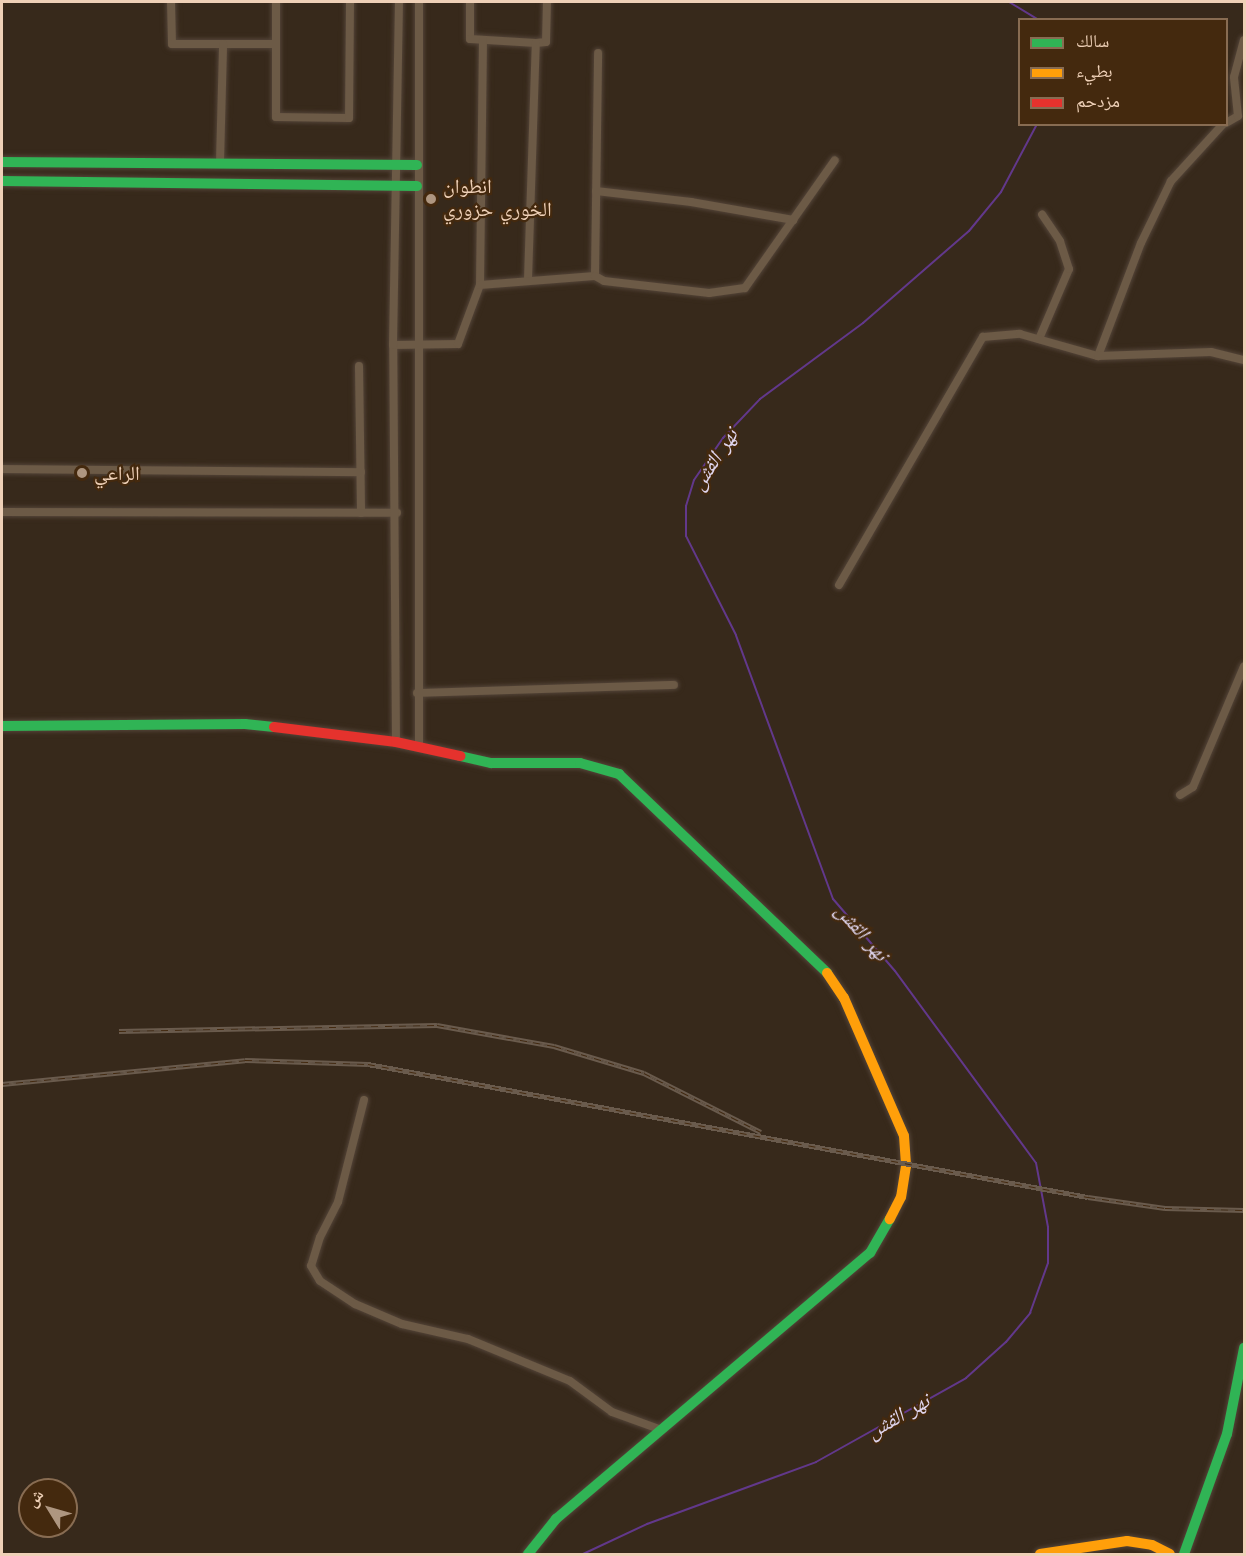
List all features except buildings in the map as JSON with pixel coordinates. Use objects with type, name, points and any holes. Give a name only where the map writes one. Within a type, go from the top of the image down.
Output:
[{"type":"street","points":[[171,2],[172,44],[276,44]]},
{"type":"street","points":[[276,2],[276,117],[349,118],[350,2]]},
{"type":"street","points":[[396,742],[397,513],[393,345],[399,2]]},
{"type":"street","points":[[418,746],[419,2]]},
{"type":"street","points":[[470,2],[470,39],[536,43],[546,42],[547,2]]},
{"type":"street","points":[[393,345],[458,344],[480,285],[483,40]]},
{"type":"street","points":[[1228,122],[1238,116],[1234,77],[1245,40]]},
{"type":"street","points":[[528,279],[536,43]]},
{"type":"street","points":[[220,162],[223,44]]},
{"type":"street","points":[[595,276],[598,53]]},
{"type":"street","points":[[1098,356],[1141,243],[1171,181],[1223,126]]},
{"type":"street","points":[[480,285],[528,279],[595,276],[604,281],[710,293],[745,288],[835,160]]},
{"type":"street","points":[[2,162],[417,165]]},
{"type":"street","points":[[2,181],[417,186]]},
{"type":"street","points":[[596,190],[691,202],[793,220]]},
{"type":"street","points":[[1039,339],[1069,269],[1060,241],[1042,214]]},
{"type":"street","points":[[839,585],[984,337],[1020,334],[1098,356],[1211,352],[1245,360]]},
{"type":"street","points":[[359,366],[361,513]]},
{"type":"street","points":[[2,469],[361,472]]},
{"type":"street","points":[[2,512],[397,513]]},
{"type":"street","points":[[1180,795],[1193,788],[1245,666]]},
{"type":"street","points":[[417,693],[674,685]]},
{"type":"street","points":[[2,726],[245,724],[396,742],[491,763],[580,763],[619,774],[821,964],[844,998],[904,1136],[906,1166],[901,1197],[870,1253],[659,1429],[556,1519],[528,1554]]},
{"type":"street","points":[[364,1100],[338,1202],[320,1237],[311,1266],[320,1281],[355,1304],[402,1324],[468,1339],[570,1381],[612,1412],[659,1429]]},
{"type":"street","points":[[1184,1554],[1227,1434],[1245,1348]]},
{"type":"street","points":[[1040,1554],[1082,1545],[1127,1541],[1152,1545],[1170,1554]]},
{"type":"waterway","name":"نهر القش","points":[[794,2],[832,2]]},
{"type":"waterway","name":"نهر القش","points":[[1009,2],[1036,18]]},
{"type":"waterway","name":"نهر القش","points":[[583,1554],[647,1524],[816,1462],[966,1378],[1006,1342],[1030,1313],[1048,1263],[1048,1227],[1036,1163],[895,971],[833,899],[736,635],[686,536],[686,506],[694,480],[723,438],[760,399],[863,323],[969,231],[1001,192],[1036,126]]},
{"type":"railway","points":[[119,1031],[437,1025],[554,1046],[644,1073],[761,1132]]},
{"type":"railway","points":[[2,1084],[245,1060],[368,1064],[1088,1197],[1165,1208],[1244,1210]]},
{"type":"traffic: fast","points":[[2,162],[417,165]]},
{"type":"traffic: fast","points":[[2,181],[417,186]]},
{"type":"traffic: fast","points":[[2,726],[245,724],[274,727]]},
{"type":"traffic: fast","points":[[460,756],[491,763],[580,763],[619,774],[827,973]]},
{"type":"traffic: fast","points":[[528,1554],[556,1519],[870,1253],[890,1219]]},
{"type":"traffic: fast","points":[[1184,1554],[1227,1434],[1244,1348]]},
{"type":"traffic: slow","points":[[827,973],[844,998],[904,1136],[906,1166],[901,1197],[890,1219]]},
{"type":"traffic: slow","points":[[1040,1554],[1127,1541],[1152,1545],[1170,1554]]},
{"type":"traffic: jam","points":[[274,727],[396,742],[460,756]]},
{"type":"place","name":"انطوان الخوري حزوري","points":[[431,199]]},
{"type":"place","name":"الراعي","points":[[82,473]]}]
